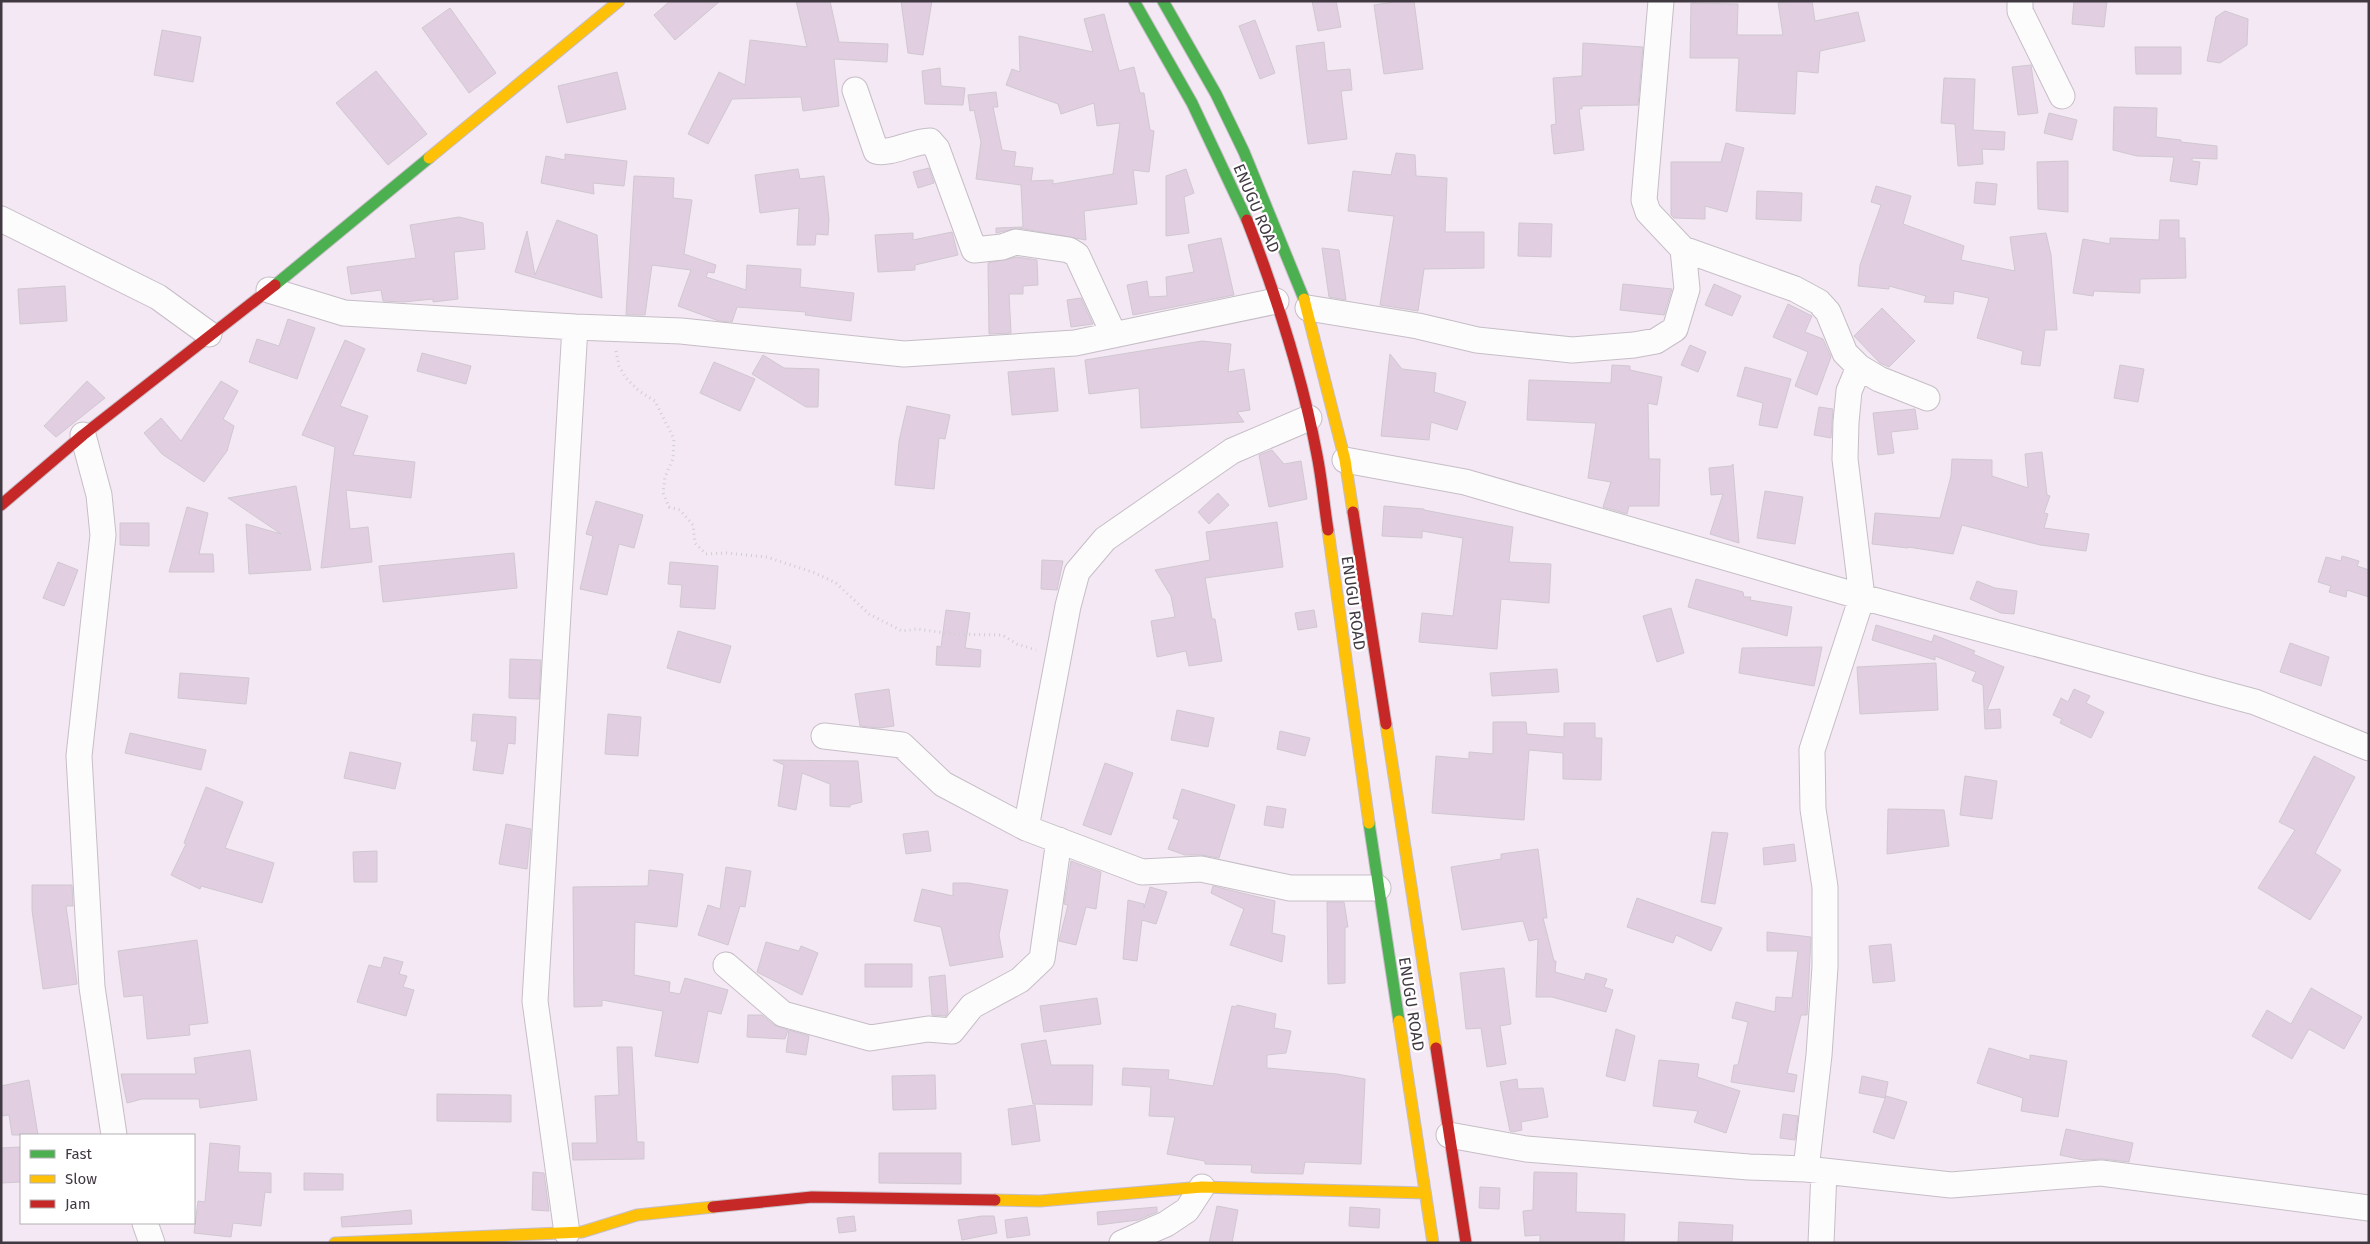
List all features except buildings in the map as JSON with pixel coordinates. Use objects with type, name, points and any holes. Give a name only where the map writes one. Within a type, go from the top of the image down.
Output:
[{"type":"main road","points":[[1,505],[83,435],[209,334],[268,290],[618,1]]},
{"type":"main road","name":"ENUGU ROAD","points":[[1134,1],[1194,107],[1238,201],[1276,301],[1317,455],[1378,888],[1433,1243]]},
{"type":"main road","points":[[1163,1],[1216,94],[1244,152],[1308,308],[1345,460],[1466,1243]]},
{"type":"main road","points":[[335,1243],[582,1232],[637,1215],[812,1197],[1040,1201],[1202,1187],[1425,1193]]},
{"type":"street","points":[[1661,1],[1644,200],[1648,212],[1683,249],[1795,289],[1819,302],[1828,312],[1845,353],[1859,367],[1879,379],[1927,398]]},
{"type":"street","points":[[2020,1],[2020,10],[2062,96]]},
{"type":"street","points":[[855,90],[876,151],[882,153],[918,141],[930,141],[937,149],[974,250],[1002,247],[1016,242],[1069,250],[1076,255],[1114,334]]},
{"type":"street","points":[[1,219],[158,297],[209,334]]},
{"type":"street","points":[[1308,308],[1418,326],[1477,340],[1572,350],[1634,345],[1656,341],[1675,329],[1687,289],[1683,249]]},
{"type":"street","points":[[268,290],[344,313],[612,329],[681,331],[904,354],[1075,343],[1276,301]]},
{"type":"street","points":[[567,1233],[535,1001],[575,327]]},
{"type":"street","points":[[1821,1243],[1815,1170],[1825,967],[1825,887],[1813,809],[1812,750],[1862,597],[1845,459],[1849,390],[1859,367]]},
{"type":"street","points":[[1026,828],[1059,653],[1077,572],[1105,539],[1232,451],[1308,418]]},
{"type":"street","points":[[83,435],[99,495],[102,535],[79,756],[92,988],[114,1134]]},
{"type":"street","points":[[1345,460],[1465,482],[1862,597],[2255,702],[2366,740]]},
{"type":"street","points":[[824,736],[902,745],[943,784],[1026,828],[1142,872],[1202,869],[1290,888],[1378,888]]},
{"type":"street","points":[[726,966],[783,1014],[870,1038],[928,1029],[952,1030],[972,1006],[1020,980],[1042,959],[1059,840]]},
{"type":"street","points":[[1449,1135],[1526,1149],[1749,1167],[1815,1170],[1951,1185],[2101,1173],[2369,1208]]},
{"type":"street","points":[[1122,1243],[1166,1224],[1187,1210],[1202,1187]]},
{"type":"street","points":[[145,1224],[152,1243]]},
{"type":"path","points":[[612,329],[619,366],[626,378],[639,392],[655,401],[674,439],[673,459],[665,477],[663,493],[669,507],[680,510],[693,525],[696,543],[706,554],[727,553],[766,557],[815,573],[836,583],[869,614],[902,630],[917,628],[952,634],[1002,635],[1017,644],[1031,649],[1059,653]]},
{"type":"traffic: fast","points":[[1134,1],[1192,103],[1247,220]]},
{"type":"traffic: fast","points":[[1163,1],[1216,94],[1244,152],[1304,299]]},
{"type":"traffic: fast","points":[[275,285],[429,158]]},
{"type":"traffic: fast","points":[[1369,823],[1399,1021]]},
{"type":"traffic: slow","points":[[429,158],[619,1]]},
{"type":"traffic: slow","points":[[1304,299],[1345,460],[1353,512]]},
{"type":"traffic: slow","points":[[1328,530],[1369,823]]},
{"type":"traffic: slow","points":[[1386,724],[1436,1048]]},
{"type":"traffic: slow","points":[[1399,1021],[1433,1243]]},
{"type":"traffic: slow","points":[[995,1200],[1040,1201],[1202,1187],[1425,1193]]},
{"type":"traffic: slow","points":[[335,1243],[582,1232],[637,1215],[713,1207]]},
{"type":"traffic: jam","points":[[1247,220],[1278,306],[1304,395],[1319,464],[1328,530]]},
{"type":"traffic: jam","points":[[1,505],[83,435],[275,285]]},
{"type":"traffic: jam","points":[[1353,512],[1386,724]]},
{"type":"traffic: jam","points":[[1436,1048],[1466,1243]]},
{"type":"traffic: jam","points":[[713,1207],[812,1197],[995,1200]]}]
